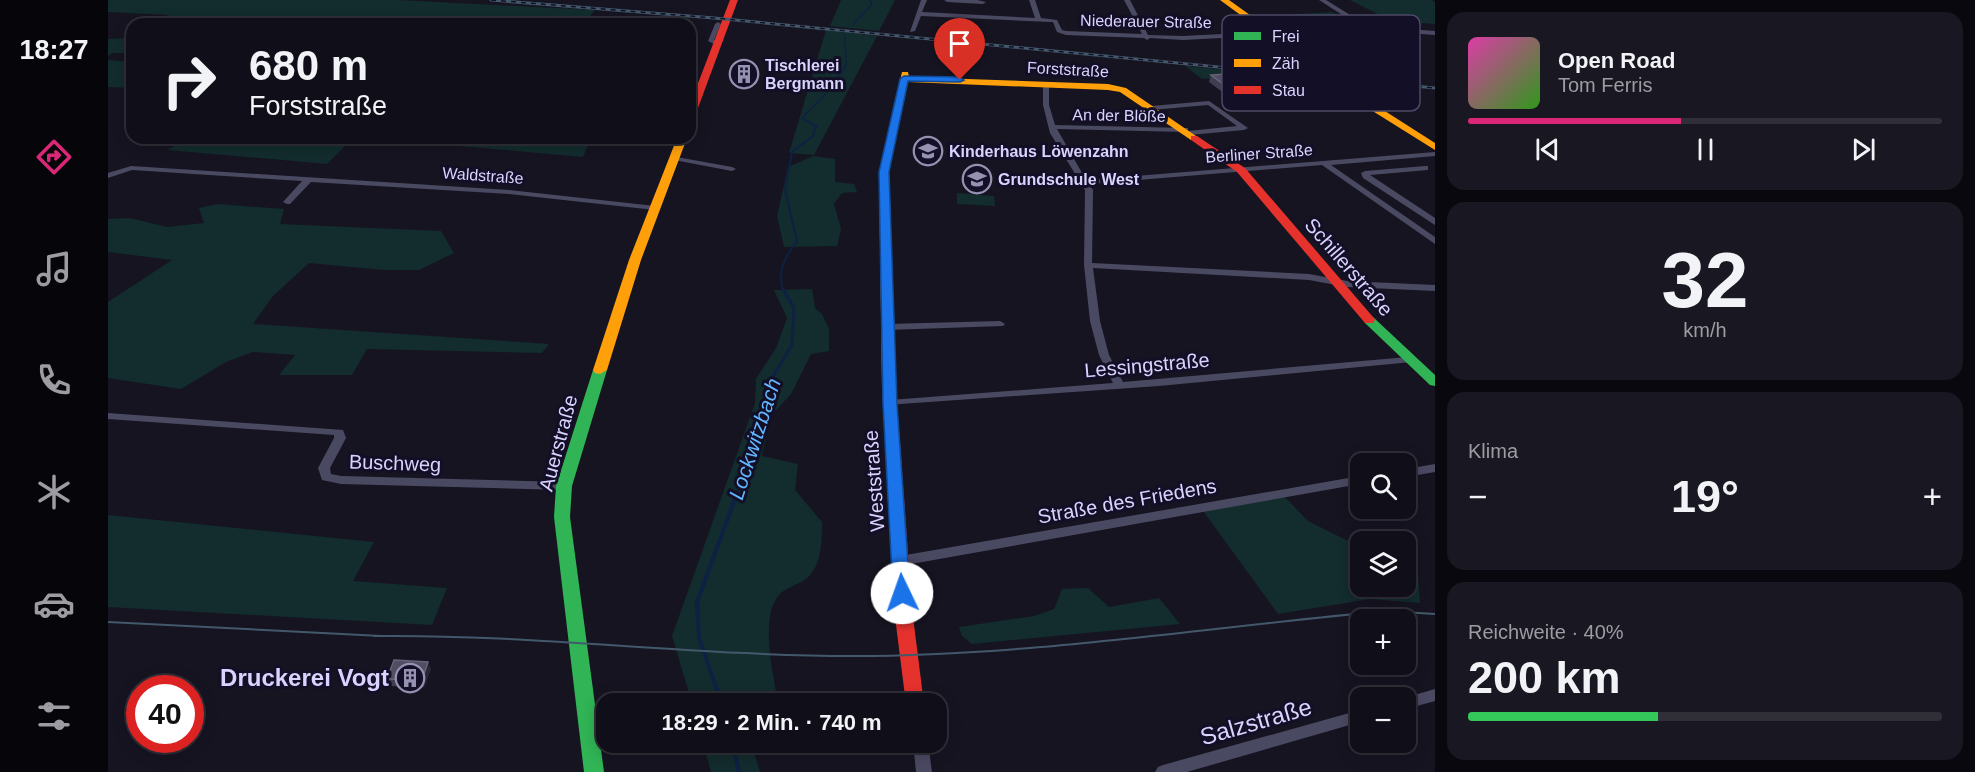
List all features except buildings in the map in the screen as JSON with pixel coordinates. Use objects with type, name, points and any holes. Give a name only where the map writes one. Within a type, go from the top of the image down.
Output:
[{"type":"street","points":[[696,99],[734,0]]},
{"type":"street","points":[[912,31],[924,0]]},
{"type":"street","points":[[947,0],[984,4]]},
{"type":"street","points":[[1032,0],[1038,19]]},
{"type":"street","points":[[1127,0],[1147,38]]},
{"type":"street","points":[[1224,0],[1246,15]]},
{"type":"street","points":[[1322,0],[1346,15]]},
{"type":"street","name":"Niederauer Straße","points":[[919,14],[1055,21],[1059,31],[1066,33],[1147,38],[1222,35]]},
{"type":"street","points":[[716,43],[711,40],[718,24]]},
{"type":"street","name":"Niederauer Straße","points":[[1420,32],[1435,33]]},
{"type":"street","name":"Forststraße","points":[[904,77],[1119,88],[1187,131],[1241,170]]},
{"type":"street","name":"Weststraße","points":[[904,77],[884,172],[890,404],[903,609],[914,693]]},
{"type":"street","points":[[1046,84],[1046,105],[1052,127],[1067,158],[1089,190],[1088,265],[1100,342],[1106,362],[1120,386]]},
{"type":"street","name":"An der Blöße","points":[[1052,127],[1187,131],[1244,128],[1209,104],[1151,108]]},
{"type":"street","points":[[1379,111],[1435,147]]},
{"type":"street","name":"Auerstraße","points":[[594,772],[562,517],[564,486],[596,377],[680,144]]},
{"type":"street","name":"Berliner Straße","points":[[1084,182],[1435,154]]},
{"type":"street","points":[[1408,156],[1428,170],[1365,173],[1435,222]]},
{"type":"street","points":[[674,159],[732,169]]},
{"type":"street","points":[[1324,163],[1435,241]]},
{"type":"street","name":"Waldstraße","points":[[108,176],[131,168],[509,192],[655,208]]},
{"type":"street","name":"Schillerstraße","points":[[1241,170],[1378,331],[1435,382]]},
{"type":"street","points":[[287,202],[308,180]]},
{"type":"street","points":[[1088,265],[1309,277],[1335,282],[1435,288]]},
{"type":"street","points":[[887,327],[1000,324]]},
{"type":"street","name":"Lessingstraße","points":[[890,404],[1408,360]]},
{"type":"street","name":"Buschweg","points":[[108,416],[339,432],[340,438],[324,468],[326,477],[341,480],[564,486]]},
{"type":"street","points":[[1416,471],[1435,468]]},
{"type":"street","name":"Straße des Friedens","points":[[900,561],[1350,482]]},
{"type":"street","points":[[1416,700],[1435,695]]},
{"type":"street","name":"Salzstraße","points":[[1163,772],[1350,719]]},
{"type":"street","points":[[921,753],[924,772]]},
{"type":"green space","points":[[108,0],[399,0],[595,10],[589,18],[164,18],[168,15],[108,12]]},
{"type":"green space","points":[[841,0],[895,0],[879,31],[830,26]]},
{"type":"green space","points":[[1350,0],[1431,0],[1435,2],[1435,24],[1420,23],[1420,15],[1379,15]]},
{"type":"green space","points":[[1332,12],[1338,15],[1281,15]]},
{"type":"green space","points":[[826,30],[877,36],[814,155],[789,153]]},
{"type":"green space","points":[[126,38],[126,53],[112,53],[108,56],[108,39]]},
{"type":"green space","points":[[108,60],[126,62],[126,88],[108,87]]},
{"type":"green space","points":[[1185,66],[1222,69],[1222,79],[1202,79]]},
{"type":"green space","points":[[178,144],[345,146],[327,164],[167,150]]},
{"type":"green space","points":[[437,144],[588,144],[583,157]]},
{"type":"green space","points":[[813,156],[835,159],[835,182],[854,184],[857,192],[842,193],[834,204],[841,229],[837,246],[784,247],[777,216],[788,167]]},
{"type":"green space","points":[[957,193],[994,196],[995,206],[957,204]]},
{"type":"green space","points":[[217,204],[284,209],[280,224],[441,231],[454,253],[419,270],[384,270],[309,263],[273,296],[253,324],[549,344],[542,353],[367,349],[352,375],[279,375],[295,355],[253,352],[226,362],[181,389],[108,378],[108,302],[172,260],[108,252],[108,219],[130,218],[167,227],[204,223],[199,208]]},
{"type":"green space","points":[[812,289],[815,308],[822,314],[829,329],[829,351],[811,354],[791,394],[770,417],[762,456],[798,464],[795,490],[822,522],[820,554],[809,576],[779,595],[773,605],[769,648],[776,693],[689,693],[672,636],[755,403],[756,379],[776,348],[787,318],[774,290]]},
{"type":"green space","points":[[1283,495],[1308,521],[1350,542],[1350,597],[1416,597],[1416,572],[1420,603],[1370,599],[1278,614],[1201,508]]},
{"type":"green space","points":[[108,515],[374,542],[353,581],[447,588],[432,625],[108,607]]},
{"type":"green space","points":[[1088,588],[1109,607],[1159,598],[1180,624],[972,644],[962,636],[959,627],[1034,616],[1054,609],[1062,589]]},
{"type":"green space","points":[[706,753],[754,753],[760,772],[711,772]]},
{"type":"waterway","name":"Lockwitzbach","points":[[853,25],[872,4],[870,0]]},
{"type":"waterway","name":"Lockwitzbach","points":[[816,126],[802,118],[835,84],[846,65],[845,36]]},
{"type":"waterway","name":"Lockwitzbach","points":[[783,290],[781,283],[783,264],[797,241],[785,190],[792,152],[813,136],[816,126]]},
{"type":"waterway","name":"Lockwitzbach","points":[[735,501],[771,380],[792,345],[794,308],[783,289]]},
{"type":"waterway","name":"Lockwitzbach","points":[[718,693],[699,638],[697,602],[735,499]]},
{"type":"waterway","name":"Lockwitzbach","points":[[735,753],[739,772]]},
{"type":"tram line","points":[[381,636],[494,638],[733,653],[920,655],[1120,640],[1386,611],[1435,614]]},
{"type":"tram line","points":[[108,622],[381,636]]},
{"type":"tram line","points":[[374,636],[381,636]]},
{"type":"railway","points":[[491,0],[714,18],[1222,67]]},
{"type":"railway","points":[[1420,87],[1435,88]]},
{"type":"traffic: fast","points":[[1369,320],[1435,382]]},
{"type":"traffic: fast","points":[[594,772],[562,517],[564,486],[600,370]]},
{"type":"traffic: slow","points":[[1224,0],[1245,15]]},
{"type":"traffic: slow","points":[[889,387],[884,172],[905,74]]},
{"type":"traffic: slow","points":[[904,79],[1108,87],[1123,90],[1194,138]]},
{"type":"traffic: slow","points":[[1379,111],[1435,147]]},
{"type":"traffic: slow","points":[[600,370],[635,260],[680,144]]},
{"type":"traffic: jam","points":[[696,100],[734,0]]},
{"type":"traffic: jam","points":[[1194,138],[1241,170],[1369,320]]},
{"type":"traffic: jam","points":[[889,387],[903,609],[914,693]]},
{"type":"place","name":"Tischlerei Bergmann","points":[[744,74]]},
{"type":"place","name":"Kinderhaus Löwenzahn","points":[[928,151]]},
{"type":"place","name":"Grundschule West","points":[[977,179]]},
{"type":"place","name":"Druckerei Vogt","points":[[410,678]]},
{"type":"route","points":[[902,593],[890,404],[884,172],[904,79],[960,80]]}]
